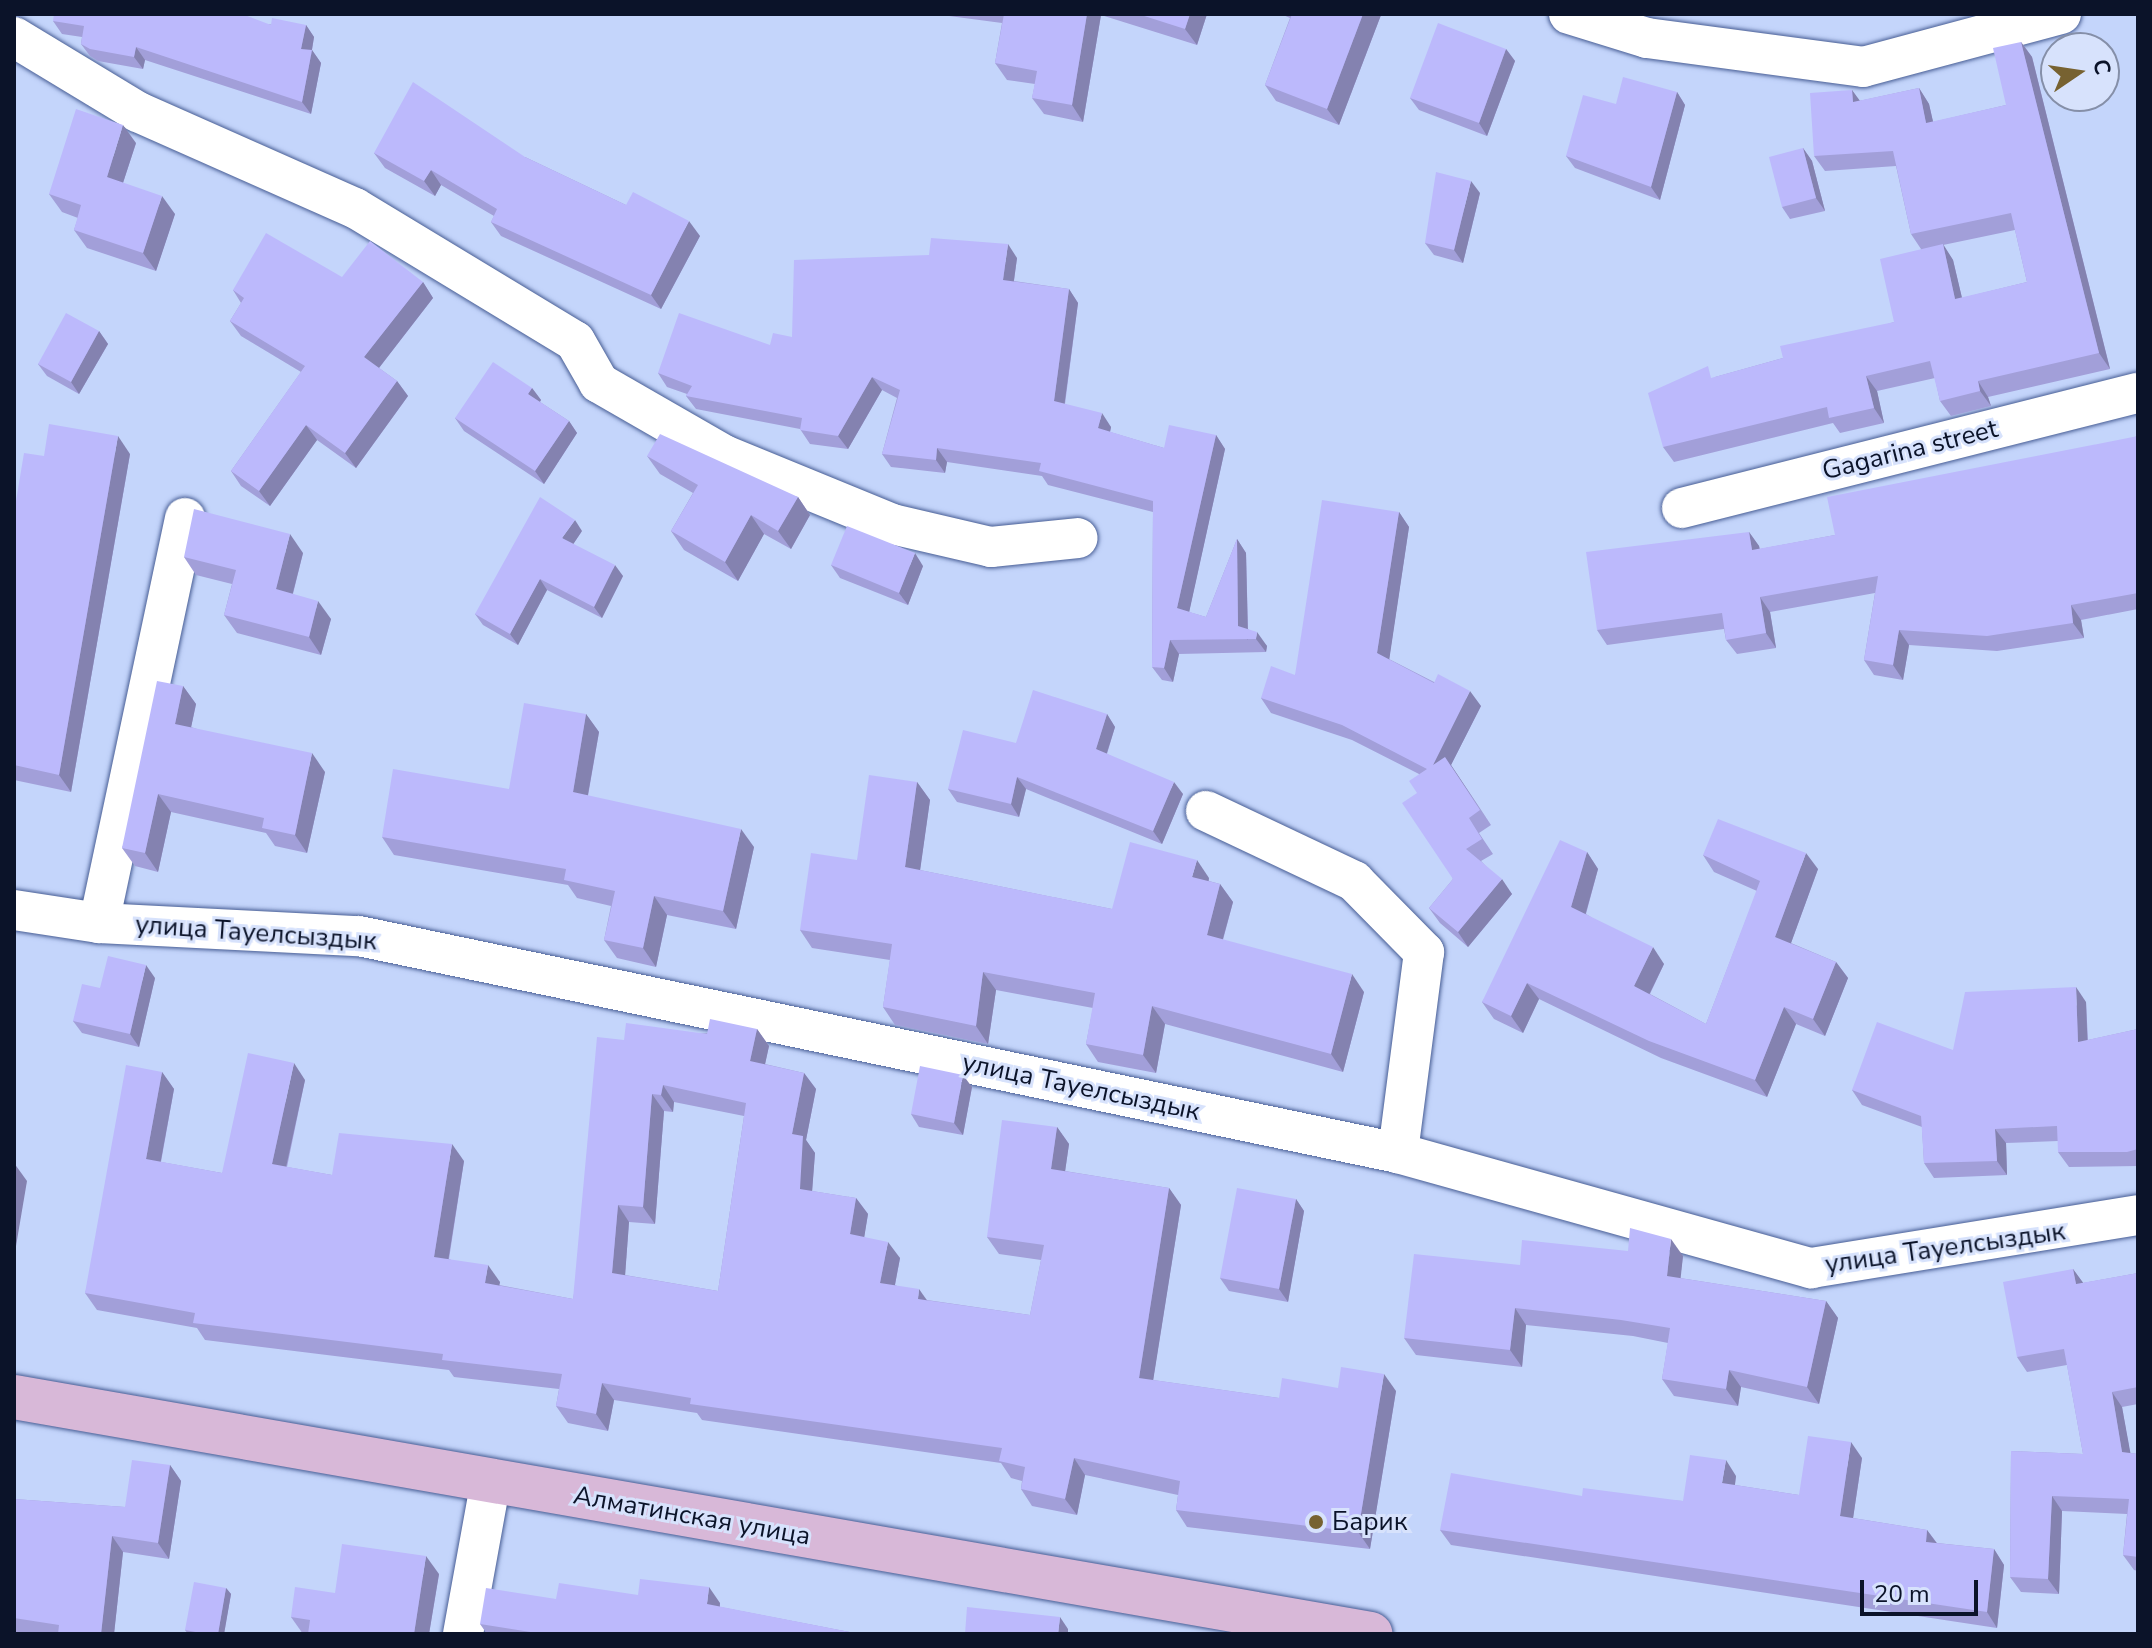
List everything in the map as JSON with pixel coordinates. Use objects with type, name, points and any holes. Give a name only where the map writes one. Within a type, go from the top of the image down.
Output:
[{"type":"main road","name":"Алматинская улица","points":[[14,1397],[1370,1634]]},
{"type":"street","points":[[1569,14],[1647,38],[1863,67],[2061,14]]},
{"type":"street","points":[[14,37],[138,112],[355,208],[575,341],[599,383],[724,455],[892,524],[977,544],[1078,538]]},
{"type":"street","name":"Gagarina street","points":[[1682,508],[2138,393]]},
{"type":"street","points":[[99,923],[185,518]]},
{"type":"street","points":[[1206,811],[1354,881],[1424,952],[1398,1153]]},
{"type":"street","name":"улица Тауелсыздык","points":[[14,910],[99,923],[359,936],[1398,1153],[1811,1268],[2138,1215]]},
{"type":"street","points":[[463,1634],[491,1480]]},
{"type":"building","points":[[54,14],[242,14],[271,25],[272,18],[306,25],[301,49],[312,50],[302,102],[136,47],[134,57],[90,49],[81,44],[84,26],[53,21]]},
{"type":"building","points":[[1004,14],[1087,14],[1072,105],[1032,98],[1037,71],[995,63]]},
{"type":"building","points":[[1138,14],[1190,14],[1185,29]]},
{"type":"building","points":[[1292,14],[1363,14],[1327,109],[1265,85]]},
{"type":"building","points":[[1438,23],[1506,49],[1479,123],[1410,98]]},
{"type":"building","points":[[2021,42],[2099,353],[1978,381],[1980,391],[1940,401],[1930,361],[1866,376],[1874,408],[1829,418],[1827,407],[1663,447],[1648,393],[1708,366],[1711,378],[1783,358],[1780,346],[1894,322],[1880,259],[1943,244],[1955,299],[2027,282],[2011,213],[1911,234],[1893,151],[1814,156],[1810,93],[1852,90],[1853,102],[1919,88],[1926,123],[2006,105],[1993,48]]},
{"type":"building","points":[[1623,77],[1677,92],[1651,187],[1566,156],[1583,95],[1616,104]]},
{"type":"building","points":[[413,82],[525,157],[626,205],[633,192],[689,221],[651,295],[491,222],[497,209],[431,170],[424,181],[374,153]]},
{"type":"building","points":[[76,109],[123,125],[107,177],[162,196],[143,253],[74,230],[81,205],[49,194]]},
{"type":"building","points":[[1803,148],[1816,198],[1782,207],[1769,157]]},
{"type":"building","points":[[1436,172],[1471,181],[1454,250],[1425,243]]},
{"type":"building","points":[[266,233],[342,277],[370,241],[423,282],[364,357],[397,381],[345,453],[306,425],[259,491],[231,471],[305,366],[230,321],[244,298],[233,290]]},
{"type":"building","points":[[931,238],[1008,244],[1003,280],[1069,289],[1054,401],[1102,413],[1098,428],[1164,448],[1169,425],[1216,435],[1177,608],[1206,617],[1237,539],[1238,626],[1257,632],[1256,639],[1170,640],[1164,668],[1152,667],[1153,501],[1039,471],[1041,463],[937,448],[936,460],[882,454],[900,390],[872,377],[838,436],[800,430],[802,418],[686,396],[692,386],[658,373],[679,313],[770,345],[773,333],[792,337],[794,260],[929,255]]},
{"type":"building","points":[[66,313],[99,331],[71,382],[38,364]]},
{"type":"building","points":[[493,362],[532,388],[528,394],[569,421],[535,471],[455,418]]},
{"type":"building","points":[[49,424],[118,436],[59,775],[14,765],[14,513],[24,453],[44,456]]},
{"type":"building","points":[[660,434],[798,497],[778,531],[751,515],[725,562],[671,531],[698,485],[647,456]]},
{"type":"building","points":[[2138,436],[2138,593],[2071,605],[2073,623],[1987,636],[1899,630],[1893,665],[1864,660],[1878,576],[1760,597],[1766,633],[1726,640],[1722,613],[1597,630],[1586,552],[1749,532],[1752,550],[1835,535],[1827,497]]},
{"type":"building","points":[[540,497],[575,520],[562,538],[615,565],[594,607],[540,579],[510,634],[475,614]]},
{"type":"building","points":[[1322,500],[1399,512],[1377,653],[1434,683],[1438,674],[1470,691],[1433,765],[1445,757],[1480,810],[1469,818],[1482,839],[1466,849],[1502,879],[1458,932],[1429,908],[1453,879],[1402,803],[1417,793],[1409,781],[1427,769],[1342,725],[1261,698],[1271,666],[1295,675]]},
{"type":"building","points":[[194,509],[290,534],[276,589],[318,601],[309,637],[224,615],[236,570],[184,557]]},
{"type":"building","points":[[847,526],[915,553],[899,593],[831,565]]},
{"type":"building","points":[[157,681],[183,686],[175,724],[312,753],[295,835],[262,828],[264,818],[158,794],[145,853],[122,848]]},
{"type":"building","points":[[1033,690],[1107,714],[1096,749],[1174,782],[1153,831],[1017,777],[1011,804],[948,789],[963,730],[1016,743]]},
{"type":"building","points":[[524,703],[586,714],[573,792],[741,829],[723,911],[654,896],[643,948],[604,940],[615,891],[564,880],[566,869],[382,837],[393,769],[509,789]]},
{"type":"building","points":[[869,775],[917,782],[905,867],[1112,909],[1130,842],[1197,860],[1192,877],[1220,884],[1207,935],[1352,974],[1331,1054],[1152,1006],[1143,1055],[1086,1044],[1095,993],[983,972],[976,1026],[883,1007],[892,944],[800,930],[811,853],[857,860]]},
{"type":"building","points":[[1718,819],[1806,853],[1775,937],[1836,962],[1813,1019],[1784,1007],[1755,1080],[1649,1041],[1527,983],[1511,1016],[1482,1002],[1560,840],[1587,852],[1571,907],[1653,947],[1634,986],[1706,1024],[1760,881],[1703,855]]},
{"type":"building","points":[[108,956],[146,965],[130,1034],[73,1021],[82,984],[100,988]]},
{"type":"building","points":[[2076,987],[2078,1042],[2138,1029],[2138,1149],[2127,1152],[2058,1152],[2057,1126],[1995,1129],[1997,1161],[1924,1163],[1921,1116],[1852,1090],[1877,1022],[1953,1050],[1965,992]]},
{"type":"building","points":[[710,1019],[757,1029],[750,1061],[804,1073],[792,1134],[803,1136],[800,1189],[856,1198],[850,1234],[888,1242],[880,1283],[919,1289],[918,1299],[1030,1315],[1044,1245],[987,1237],[1002,1120],[1057,1127],[1051,1169],[1169,1188],[1139,1378],[1279,1398],[1282,1378],[1338,1388],[1341,1367],[1384,1374],[1358,1532],[1176,1510],[1180,1481],[1074,1458],[1065,1499],[1021,1489],[1025,1467],[999,1461],[1002,1448],[690,1404],[691,1398],[602,1383],[596,1414],[556,1406],[562,1374],[442,1360],[443,1354],[193,1323],[195,1313],[85,1293],[126,1065],[162,1072],[146,1159],[222,1173],[248,1053],[294,1063],[272,1164],[332,1175],[339,1133],[452,1144],[434,1257],[488,1265],[485,1283],[573,1299],[597,1037],[624,1040],[626,1023],[707,1034]],"holes":[[[663,1085],[746,1103],[718,1291],[612,1273],[618,1205],[643,1207],[652,1094],[661,1095]]]},
{"type":"building","points":[[920,1066],[963,1075],[954,1123],[911,1114]]},
{"type":"building","points":[[1237,1188],[1296,1199],[1279,1289],[1220,1278]]},
{"type":"building","points":[[1630,1228],[1671,1239],[1667,1276],[1826,1301],[1807,1387],[1729,1370],[1726,1389],[1662,1379],[1670,1328],[1621,1320],[1515,1308],[1510,1350],[1404,1338],[1414,1254],[1520,1265],[1522,1240],[1628,1251]]},
{"type":"building","points":[[2073,1269],[2076,1284],[2138,1273],[2138,1387],[2112,1392],[2122,1452],[2138,1454],[2138,1557],[2123,1555],[2129,1499],[2052,1496],[2048,1579],[2010,1577],[2011,1451],[2083,1454],[2064,1349],[2017,1357],[2003,1282]]},
{"type":"building","points":[[1808,1436],[1851,1442],[1840,1516],[1927,1530],[1926,1542],[1994,1549],[1987,1612],[1440,1530],[1451,1473],[1582,1496],[1583,1488],[1683,1501],[1690,1455],[1726,1460],[1722,1483],[1799,1495]]},
{"type":"building","points":[[132,1460],[170,1465],[158,1543],[112,1536],[101,1634],[58,1634],[59,1625],[14,1618],[14,1499],[125,1507]]},
{"type":"building","points":[[342,1544],[426,1556],[414,1634],[308,1634],[310,1620],[291,1617],[295,1587],[335,1593]]},
{"type":"building","points":[[640,1579],[709,1587],[707,1604],[860,1634],[543,1634],[480,1624],[486,1588],[556,1599],[559,1583],[638,1595]]},
{"type":"building","points":[[194,1582],[226,1588],[218,1634],[185,1630]]},
{"type":"building","points":[[967,1607],[1060,1617],[1058,1634],[965,1634]]},
{"type":"place","name":"Барик","points":[[1316,1522]]}]
